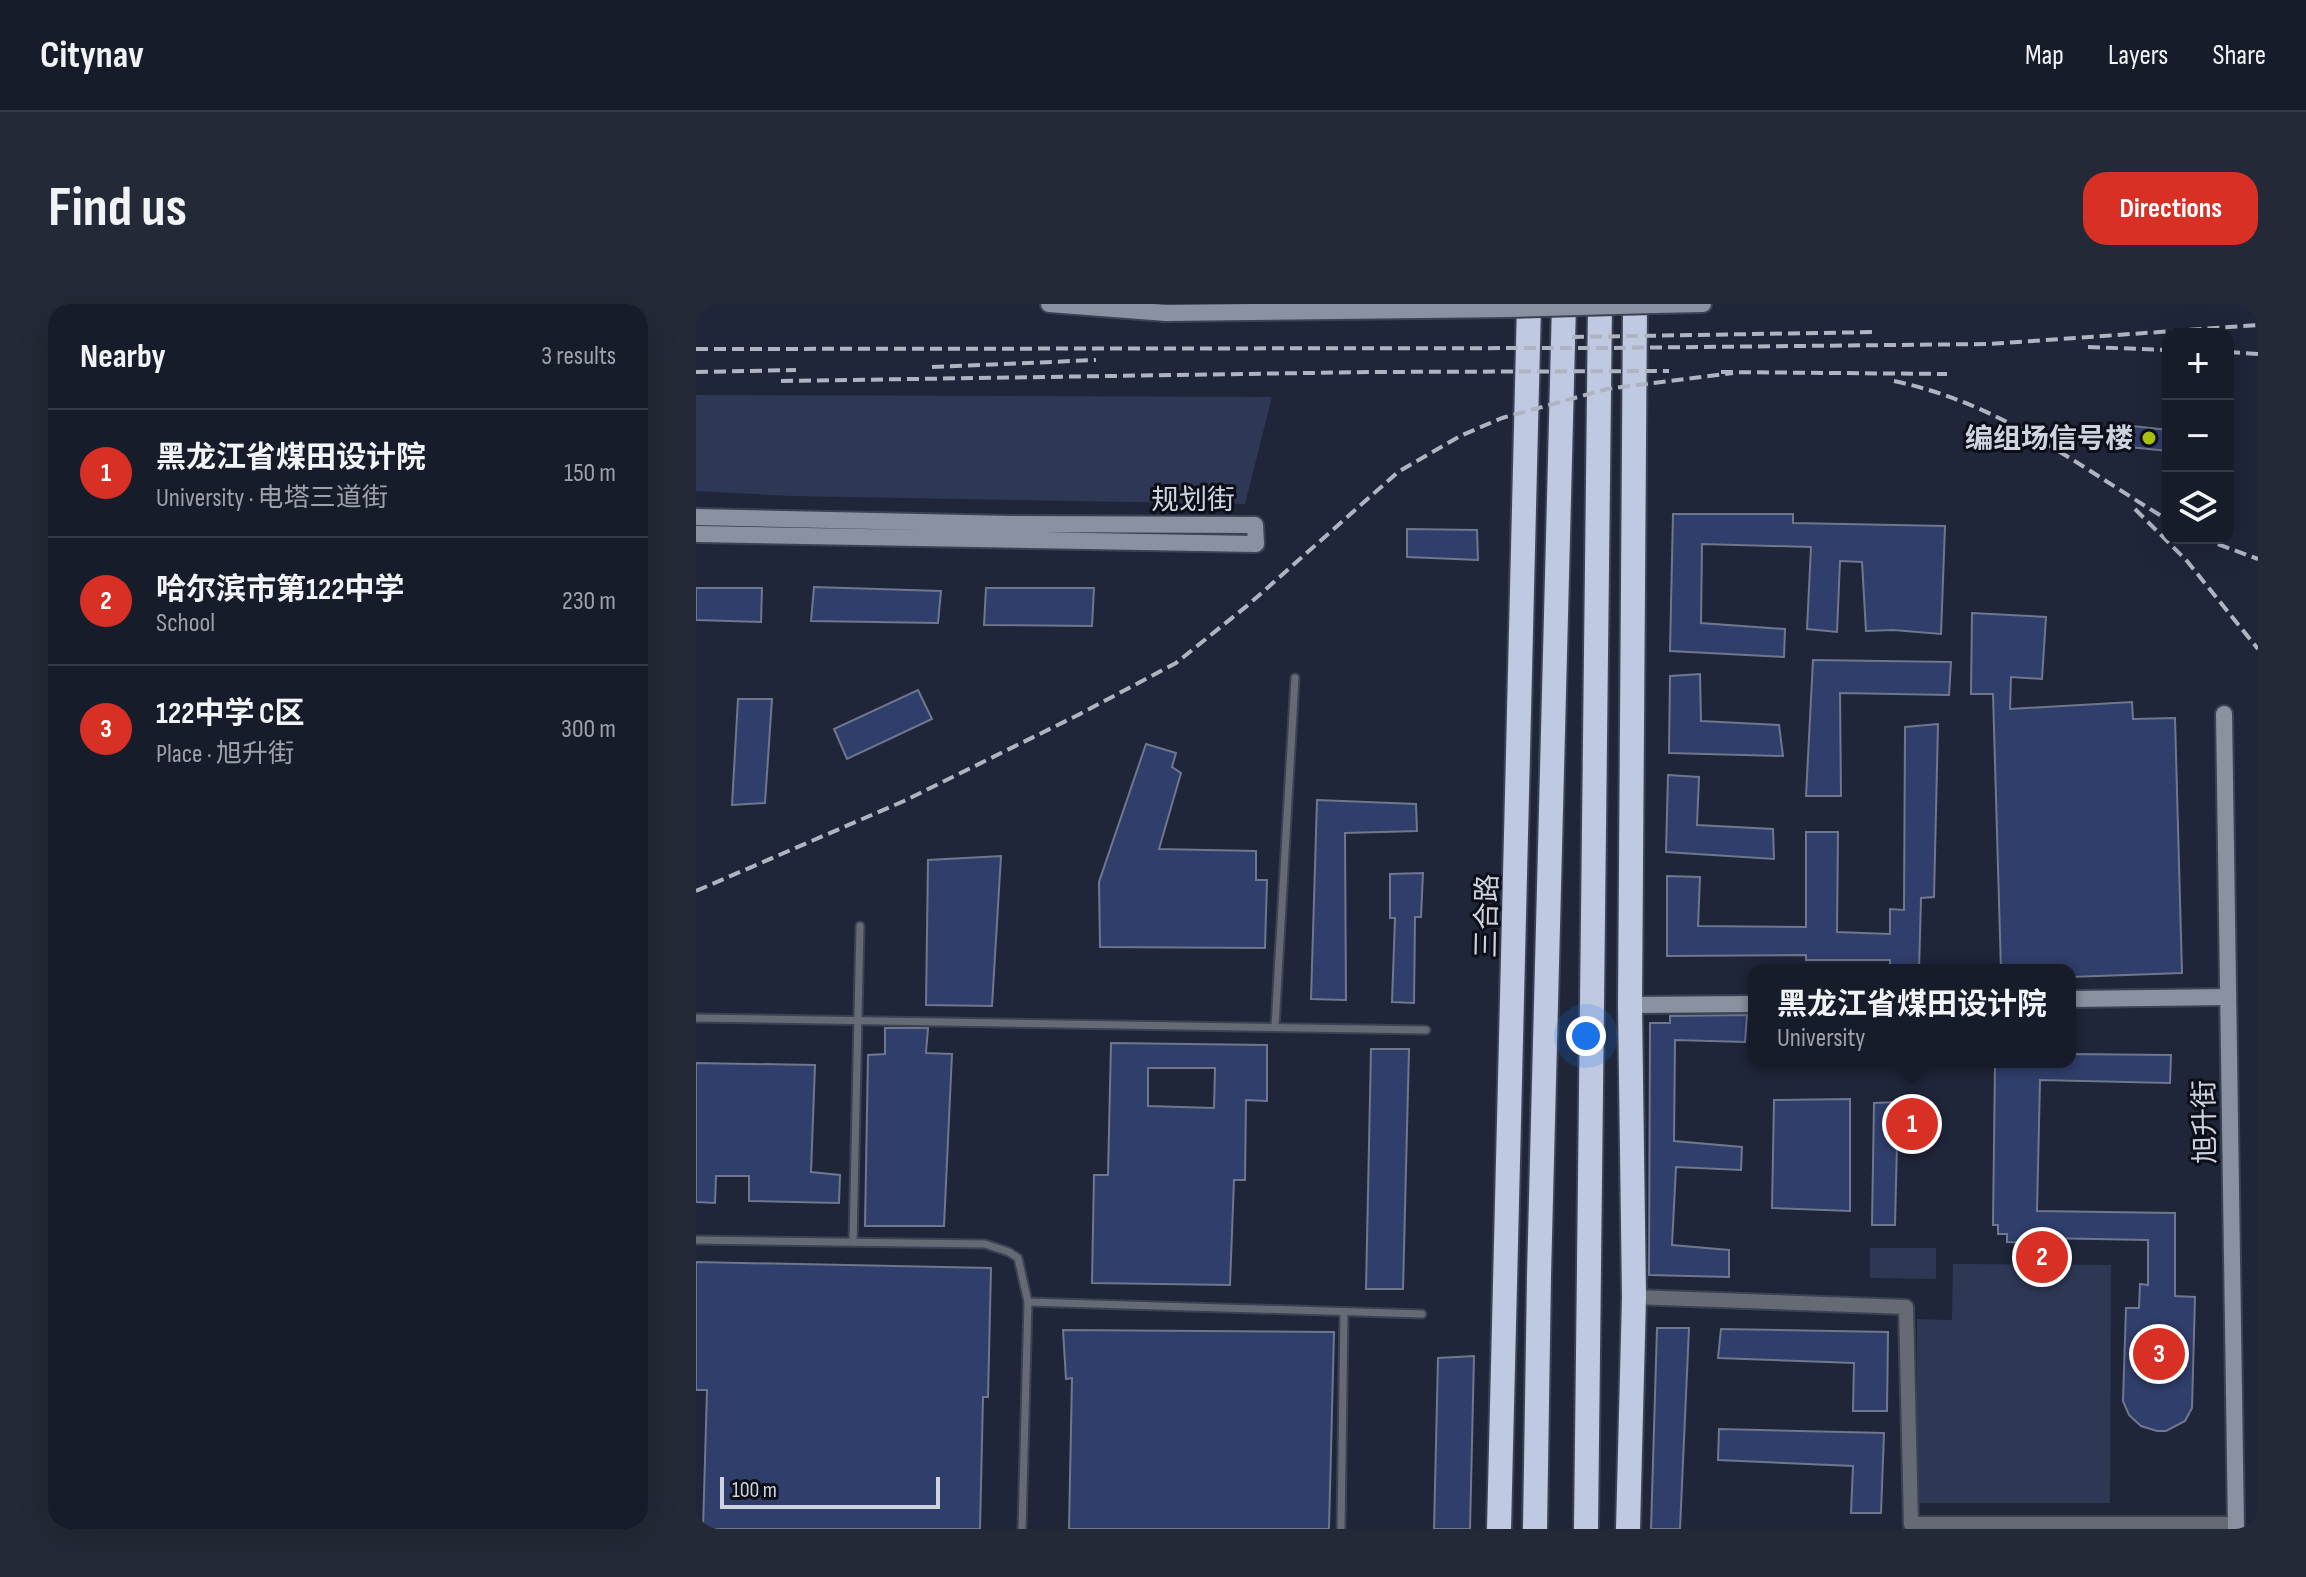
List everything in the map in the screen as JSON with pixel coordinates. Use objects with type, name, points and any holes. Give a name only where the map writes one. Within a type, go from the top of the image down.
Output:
[{"type":"highway","points":[[1535,1529],[1564,304]]},
{"type":"highway","points":[[1586,1529],[1600,304]]},
{"type":"highway","points":[[1628,1529],[1634,1297],[1630,1005],[1645,305]]},
{"type":"highway","name":"三合路","points":[[1499,1529],[1519,306]]},
{"type":"highway","points":[[1502,1467],[1539,1276]]},
{"type":"main road","points":[[1049,304],[1166,313],[1703,304]]},
{"type":"main road","name":"规划街","points":[[696,517],[994,524],[1255,525],[1256,544],[696,534]]},
{"type":"main road","name":"旭升街","points":[[2224,714],[2236,1526]]},
{"type":"main road","points":[[2076,999],[2228,997]]},
{"type":"main road","points":[[1630,1005],[1748,1004]]},
{"type":"street","points":[[1634,1297],[1906,1307],[1911,1524],[2236,1526]]},
{"type":"lane","points":[[1275,1027],[1295,678]]},
{"type":"lane","points":[[853,1242],[860,926]]},
{"type":"lane","points":[[696,1018],[1426,1030]]},
{"type":"lane","points":[[696,1240],[985,1244],[1018,1258],[1028,1302],[1022,1529]]},
{"type":"lane","points":[[1028,1302],[1422,1314]]},
{"type":"lane","points":[[1341,1529],[1344,1313]]},
{"type":"shaded area","points":[[696,395],[1272,397],[1245,504],[791,496],[696,491]]},
{"type":"shaded area","points":[[1870,1248],[1936,1248],[1936,1279],[1870,1278]]},
{"type":"shaded area","points":[[1953,1264],[2111,1265],[2110,1503],[1917,1503],[1917,1319],[1952,1320]]},
{"type":"building","name":"编组场信号楼","points":[[2132,426],[2162,429],[2162,450],[2130,447]]},
{"type":"building","points":[[1673,514],[1793,514],[1793,523],[1945,526],[1941,634],[1866,631],[1862,562],[1840,561],[1837,632],[1807,629],[1811,547],[1702,544],[1701,623],[1785,629],[1784,657],[1670,651]]},
{"type":"building","points":[[1407,529],[1477,530],[1478,560],[1407,557]]},
{"type":"building","points":[[814,587],[941,591],[938,623],[811,621]]},
{"type":"building","points":[[696,588],[762,588],[761,622],[696,620]]},
{"type":"building","points":[[986,588],[1094,588],[1092,626],[984,625]]},
{"type":"building","points":[[1972,613],[2046,617],[2042,679],[2011,677],[2010,709],[2132,702],[2133,719],[2175,718],[2182,973],[2076,977],[2076,964],[2001,964],[1993,694],[1971,694]]},
{"type":"building","points":[[1813,660],[1951,662],[1949,695],[1840,693],[1841,796],[1806,796]]},
{"type":"building","points":[[1700,674],[1701,721],[1779,725],[1783,756],[1669,753],[1670,676]]},
{"type":"building","points":[[918,690],[932,719],[847,759],[834,729]]},
{"type":"building","points":[[738,699],[772,699],[765,803],[732,805]]},
{"type":"building","points":[[1938,724],[1934,897],[1921,898],[1919,964],[1890,964],[1890,960],[1806,960],[1806,955],[1667,956],[1667,876],[1700,877],[1698,926],[1806,927],[1806,832],[1838,832],[1837,932],[1890,934],[1890,909],[1904,910],[1905,727]]},
{"type":"building","points":[[1146,744],[1176,753],[1172,767],[1181,773],[1159,849],[1256,851],[1256,880],[1267,880],[1265,948],[1100,947],[1099,882]]},
{"type":"building","points":[[1668,775],[1699,777],[1697,825],[1773,829],[1774,859],[1666,852]]},
{"type":"building","points":[[1317,800],[1416,804],[1417,831],[1345,833],[1346,1000],[1311,999]]},
{"type":"building","points":[[1001,856],[992,1006],[926,1005],[928,860]]},
{"type":"building","points":[[1423,873],[1421,917],[1415,917],[1414,1003],[1392,1002],[1395,918],[1390,918],[1390,874]]},
{"type":"building","points":[[1747,1015],[1745,1042],[1675,1040],[1674,1141],[1742,1147],[1741,1170],[1676,1167],[1672,1245],[1729,1250],[1729,1277],[1649,1275],[1650,1023],[1670,1023],[1670,1016]]},
{"type":"building","points":[[885,1028],[928,1028],[926,1053],[952,1054],[944,1226],[865,1226],[868,1055],[885,1054]]},
{"type":"building","points":[[1111,1043],[1267,1045],[1267,1101],[1246,1100],[1245,1180],[1234,1180],[1230,1285],[1092,1283],[1094,1175],[1108,1175]],"holes":[[[1148,1068],[1215,1068],[1214,1108],[1148,1106]]]},
{"type":"building","points":[[1371,1049],[1409,1049],[1403,1289],[1366,1289]]},
{"type":"building","points":[[2076,1054],[2171,1055],[2170,1083],[2040,1080],[2037,1211],[2175,1213],[2175,1296],[2195,1297],[2192,1408],[2185,1421],[2166,1431],[2141,1426],[2129,1415],[2123,1401],[2126,1308],[2139,1308],[2140,1284],[2148,1285],[2148,1240],[2043,1238],[2043,1243],[2007,1242],[2007,1234],[1998,1234],[1998,1225],[1993,1225],[1995,1068],[2076,1068]]},
{"type":"building","points":[[696,1063],[815,1065],[811,1172],[840,1175],[839,1203],[749,1201],[749,1176],[716,1176],[715,1203],[696,1202]]},
{"type":"building","points":[[1850,1099],[1850,1211],[1772,1208],[1774,1100]]},
{"type":"building","points":[[1898,1102],[1895,1225],[1872,1225],[1874,1103]]},
{"type":"building","points":[[696,1262],[991,1268],[988,1397],[983,1397],[980,1529],[703,1529],[707,1390],[696,1390]]},
{"type":"building","points":[[1657,1328],[1689,1328],[1680,1529],[1651,1529]]},
{"type":"building","points":[[1721,1329],[1888,1332],[1887,1411],[1853,1411],[1854,1363],[1718,1358]]},
{"type":"building","points":[[1063,1330],[1334,1332],[1329,1529],[1069,1529],[1072,1378],[1066,1379]]},
{"type":"building","points":[[1474,1356],[1470,1529],[1434,1529],[1438,1358]]},
{"type":"building","points":[[1719,1429],[1884,1433],[1881,1513],[1851,1513],[1853,1466],[1718,1460]]},
{"type":"railway","points":[[696,349],[1604,348],[1990,344],[2258,325]]},
{"type":"railway","points":[[1572,337],[1878,332]]},
{"type":"railway","points":[[2088,347],[2162,350]]},
{"type":"railway","points":[[2234,352],[2258,354]]},
{"type":"railway","points":[[932,367],[1096,360]]},
{"type":"railway","points":[[696,372],[796,370]]},
{"type":"railway","points":[[781,381],[1669,371]]},
{"type":"railway","points":[[1721,372],[1947,374]]},
{"type":"railway","points":[[696,891],[904,801],[1176,663],[1248,605],[1398,472],[1460,436],[1502,418],[1607,389],[1733,373]]},
{"type":"railway","points":[[1894,381],[1933,391],[2004,420],[2162,516]]},
{"type":"railway","points":[[2135,509],[2187,561],[2258,649]]},
{"type":"railway","points":[[2217,544],[2258,559]]},
{"type":"place","name":"编组场信号楼","points":[[2149,438]]},
{"type":"place","name":"黑龙江省煤田设计院","points":[[1912,1124]]},
{"type":"place","name":"哈尔滨市第122中学","points":[[2042,1257]]},
{"type":"place","name":"122中学 C区","points":[[2159,1354]]}]
